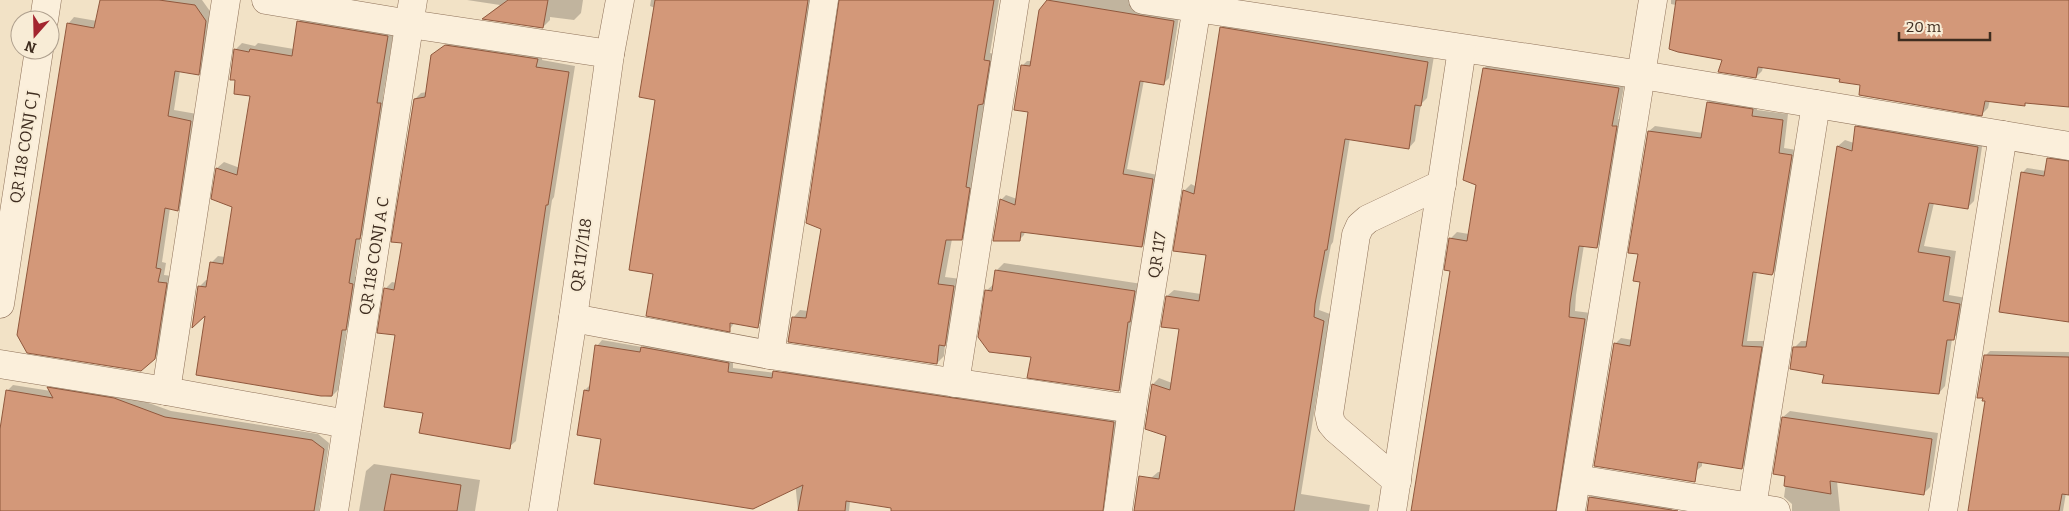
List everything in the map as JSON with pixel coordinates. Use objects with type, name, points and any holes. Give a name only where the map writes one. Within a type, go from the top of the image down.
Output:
[{"type":"street","points":[[166,391],[226,0]]},
{"type":"street","points":[[266,0],[411,12],[610,54]]},
{"type":"street","name":"QR 117/118","points":[[543,511],[573,318],[610,54],[620,0]]},
{"type":"street","points":[[770,355],[824,0]]},
{"type":"street","points":[[955,383],[1015,0]]},
{"type":"street","points":[[1143,0],[1197,4],[1462,49],[1642,75],[2069,146]]},
{"type":"street","points":[[1571,511],[1653,0]]},
{"type":"street","name":"QR 117","points":[[1118,511],[1132,409],[1197,4]]},
{"type":"street","name":"QR 118 CONJ A C","points":[[334,511],[411,12]]},
{"type":"street","points":[[1392,511],[1462,49]]},
{"type":"street","name":"QR 118 CONJ C J","points":[[0,304],[37,60]]},
{"type":"street","points":[[1577,479],[1764,509],[1816,104]]},
{"type":"street","points":[[1943,511],[2003,135]]},
{"type":"street","points":[[1397,481],[1336,429],[1331,423],[1329,414],[1354,245],[1360,226],[1368,219],[1442,184]]},
{"type":"street","points":[[573,318],[770,355],[1132,409]]},
{"type":"street","points":[[0,364],[166,391],[347,424]]},
{"type":"building","points":[[100,0],[159,0],[195,5],[206,21],[199,75],[175,71],[168,116],[191,121],[178,211],[165,208],[156,268],[161,269],[158,282],[167,283],[155,359],[141,371],[27,353],[17,335],[67,23],[94,28]]},
{"type":"building","points":[[508,0],[548,0],[543,28],[482,19]]},
{"type":"building","points":[[655,0],[808,0],[758,328],[730,323],[730,332],[646,316],[653,274],[629,270],[655,100],[639,97]]},
{"type":"building","points":[[839,0],[994,0],[984,60],[990,61],[983,104],[978,105],[966,187],[970,188],[962,240],[946,240],[938,284],[954,286],[945,346],[939,345],[937,364],[788,342],[792,317],[806,318],[821,229],[806,223]]},
{"type":"building","points":[[1047,0],[1174,21],[1164,85],[1140,81],[1123,174],[1153,179],[1142,247],[1021,232],[1020,241],[993,241],[1000,199],[1015,205],[1028,112],[1014,110],[1021,65],[1030,66],[1039,10]]},
{"type":"building","points":[[1676,0],[2069,0],[2069,107],[2025,103],[2025,106],[1985,101],[1982,116],[1859,95],[1860,85],[1839,82],[1840,79],[1758,67],[1756,78],[1718,72],[1722,60],[1669,49]]},
{"type":"building","points":[[297,21],[388,36],[377,103],[381,103],[360,239],[356,239],[349,283],[353,284],[346,330],[342,330],[332,396],[321,396],[196,375],[205,316],[192,328],[198,286],[206,287],[210,262],[223,264],[232,207],[211,199],[216,168],[237,175],[250,96],[234,94],[235,80],[230,80],[234,49],[249,52],[250,49],[292,56]]},
{"type":"building","points":[[1220,27],[1428,62],[1421,106],[1415,105],[1409,149],[1345,139],[1327,250],[1325,250],[1315,304],[1314,317],[1324,321],[1294,511],[1134,511],[1139,476],[1159,479],[1166,436],[1145,429],[1152,384],[1170,390],[1179,329],[1161,327],[1166,296],[1199,301],[1206,255],[1173,251],[1183,190],[1194,194]]},
{"type":"building","points":[[445,45],[538,59],[536,67],[569,72],[548,205],[546,205],[510,449],[419,433],[423,413],[384,407],[395,335],[377,333],[384,288],[394,290],[402,243],[391,242],[414,99],[425,97],[431,55]]},
{"type":"building","points":[[1483,68],[1619,88],[1612,126],[1617,126],[1597,248],[1579,246],[1570,303],[1569,317],[1585,319],[1556,511],[1411,511],[1450,271],[1444,270],[1449,238],[1467,241],[1476,185],[1463,180]]},
{"type":"building","points":[[1707,102],[1753,109],[1752,116],[1783,120],[1779,153],[1792,155],[1773,273],[1772,275],[1753,272],[1742,346],[1762,347],[1742,469],[1698,462],[1695,482],[1594,466],[1614,343],[1630,346],[1640,282],[1633,281],[1638,254],[1628,253],[1648,131],[1701,138]]},
{"type":"building","points":[[1855,126],[1978,147],[1968,209],[1929,203],[1918,252],[1950,257],[1943,301],[1960,304],[1954,340],[1947,340],[1939,394],[1822,383],[1824,375],[1790,369],[1793,347],[1806,347],[1837,146],[1852,151]]},
{"type":"building","points":[[2047,158],[2069,161],[2069,322],[1999,312],[2021,172],[2044,176]]},
{"type":"building","points":[[995,270],[1135,291],[1130,322],[1128,322],[1119,391],[1027,378],[1031,357],[989,352],[978,337],[985,290],[992,291]]},
{"type":"building","points":[[595,345],[640,352],[641,347],[729,363],[728,372],[772,378],[773,371],[1114,422],[1103,511],[891,511],[891,508],[846,501],[845,511],[798,511],[803,485],[753,509],[594,484],[601,439],[577,435],[584,390],[589,391]]},
{"type":"building","points":[[1984,355],[2069,357],[2069,495],[2062,494],[2059,511],[1968,511],[1985,401],[1982,401],[1983,398],[1977,398]]},
{"type":"building","points":[[47,387],[114,398],[165,417],[312,440],[324,449],[314,511],[0,511],[0,429],[6,390],[53,398]]},
{"type":"building","points":[[1782,417],[1932,439],[1924,495],[1830,481],[1831,494],[1784,486],[1785,476],[1773,474]]},
{"type":"building","points":[[391,474],[461,485],[457,511],[384,511]]},
{"type":"building","points":[[1589,497],[1678,511],[1587,511]]}]
